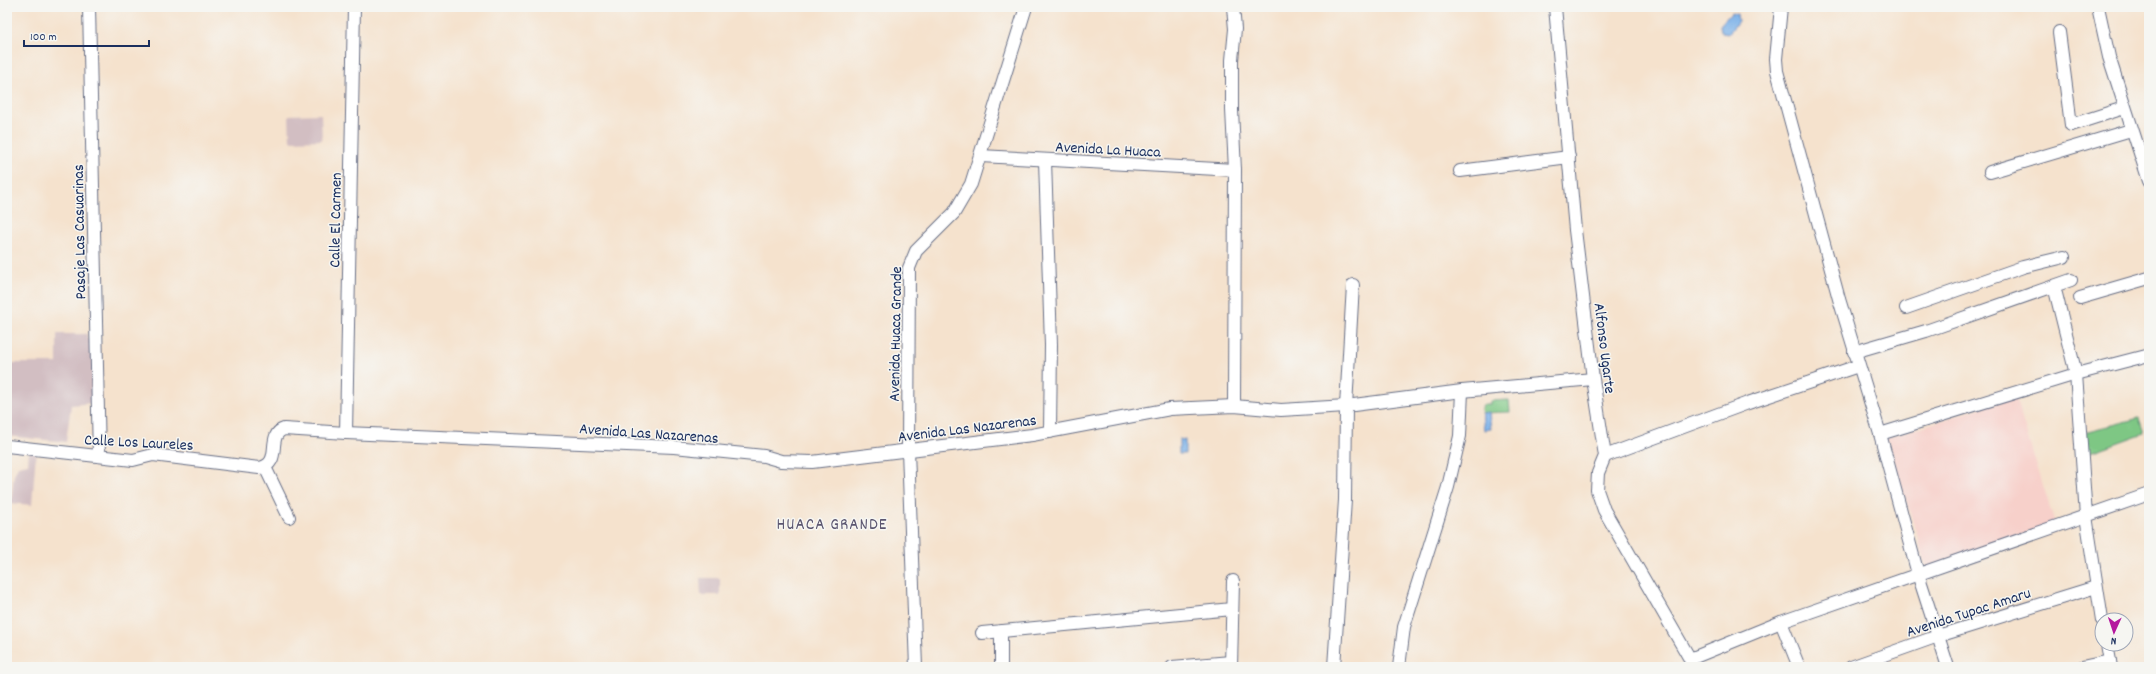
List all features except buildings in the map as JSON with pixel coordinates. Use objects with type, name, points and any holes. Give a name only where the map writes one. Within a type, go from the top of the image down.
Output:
[{"type":"street","name":"Pasaje Las Casuarinas","points":[[89,7],[99,456]]},
{"type":"street","name":"Calle El Carmen","points":[[346,433],[354,7]]},
{"type":"street","name":"Avenida Huaca Grande","points":[[916,667],[908,450],[909,268],[916,251],[954,213],[971,184],[1026,7]]},
{"type":"street","points":[[1233,7],[1235,29],[1232,60],[1232,110],[1235,170],[1234,406]]},
{"type":"street","name":"Alfonso Ugarte","points":[[1555,7],[1575,230],[1593,379],[1605,456],[1598,473],[1597,490],[1604,510],[1691,663]]},
{"type":"street","points":[[1780,7],[1776,58],[1777,71],[1858,366],[1880,434],[1918,574],[1948,667]]},
{"type":"street","points":[[2098,7],[2109,57],[2131,130],[2149,181]]},
{"type":"street","points":[[2059,32],[2070,125],[2124,108]]},
{"type":"street","points":[[1990,172],[2131,130]]},
{"type":"street","name":"Avenida La Huaca","points":[[980,156],[1235,170]]},
{"type":"street","points":[[1460,171],[1569,157]]},
{"type":"street","points":[[1045,160],[1051,344],[1050,432]]},
{"type":"street","points":[[1906,308],[2023,267],[2064,257]]},
{"type":"street","points":[[2080,298],[2149,278]]},
{"type":"street","points":[[1854,352],[1926,330],[2072,280]]},
{"type":"street","points":[[1334,667],[1345,500],[1346,406],[1353,285]]},
{"type":"street","points":[[2054,286],[2076,374],[2086,516],[2101,612]]},
{"type":"street","points":[[1880,434],[2076,374],[2149,355]]},
{"type":"street","points":[[1605,456],[1748,403],[1858,366]]},
{"type":"street","name":"Avenida Las Nazarenas","points":[[267,466],[273,456],[276,436],[281,430],[674,447],[764,456],[781,461],[796,462],[908,450],[1050,432],[1170,409],[1234,406],[1281,410],[1346,406],[1462,391],[1593,379]]},
{"type":"street","points":[[1399,667],[1404,627],[1448,487],[1455,458],[1460,436],[1462,391]]},
{"type":"street","name":"Calle Los Laureles","points":[[7,446],[133,460],[153,455],[267,466]]},
{"type":"street","points":[[267,466],[289,517]]},
{"type":"street","points":[[1691,663],[1781,622],[2149,494]]},
{"type":"street","points":[[1172,667],[1231,664],[1233,581]]},
{"type":"street","name":"Avenida Tupac Amaru","points":[[1851,667],[1938,636],[2096,587]]},
{"type":"street","points":[[982,633],[1232,609]]},
{"type":"street","points":[[1781,622],[1799,667]]},
{"type":"street","points":[[1001,631],[1001,667]]},
{"type":"street","points":[[2082,667],[2110,664],[2108,652]]},
{"type":"shaded area","points":[[321,114],[322,140],[290,141],[289,115]]},
{"type":"shaded area","points":[[57,334],[87,334],[87,339],[95,340],[94,403],[71,405],[66,442],[7,436],[7,363],[57,363]]},
{"type":"shaded area","points":[[2015,397],[2055,523],[1927,568],[1887,438]]},
{"type":"shaded area","points":[[29,450],[36,451],[32,505],[11,503],[14,475],[18,466],[28,464]]},
{"type":"shaded area","points":[[700,578],[720,578],[720,595],[701,595]]},
{"type":"green space","points":[[1509,400],[1510,412],[1482,413],[1481,409],[1484,404],[1490,404],[1490,401]]},
{"type":"green space","points":[[2139,418],[2144,433],[2086,454],[2084,432]]},
{"type":"water","points":[[1732,12],[1737,14],[1738,21],[1729,33],[1721,32],[1720,25]]},
{"type":"water","points":[[1489,412],[1491,429],[1484,430],[1482,413]]},
{"type":"water","points":[[1179,439],[1185,440],[1185,454],[1179,454]]},
{"type":"district","name":"HUACA GRANDE","points":[[832,523]]}]
